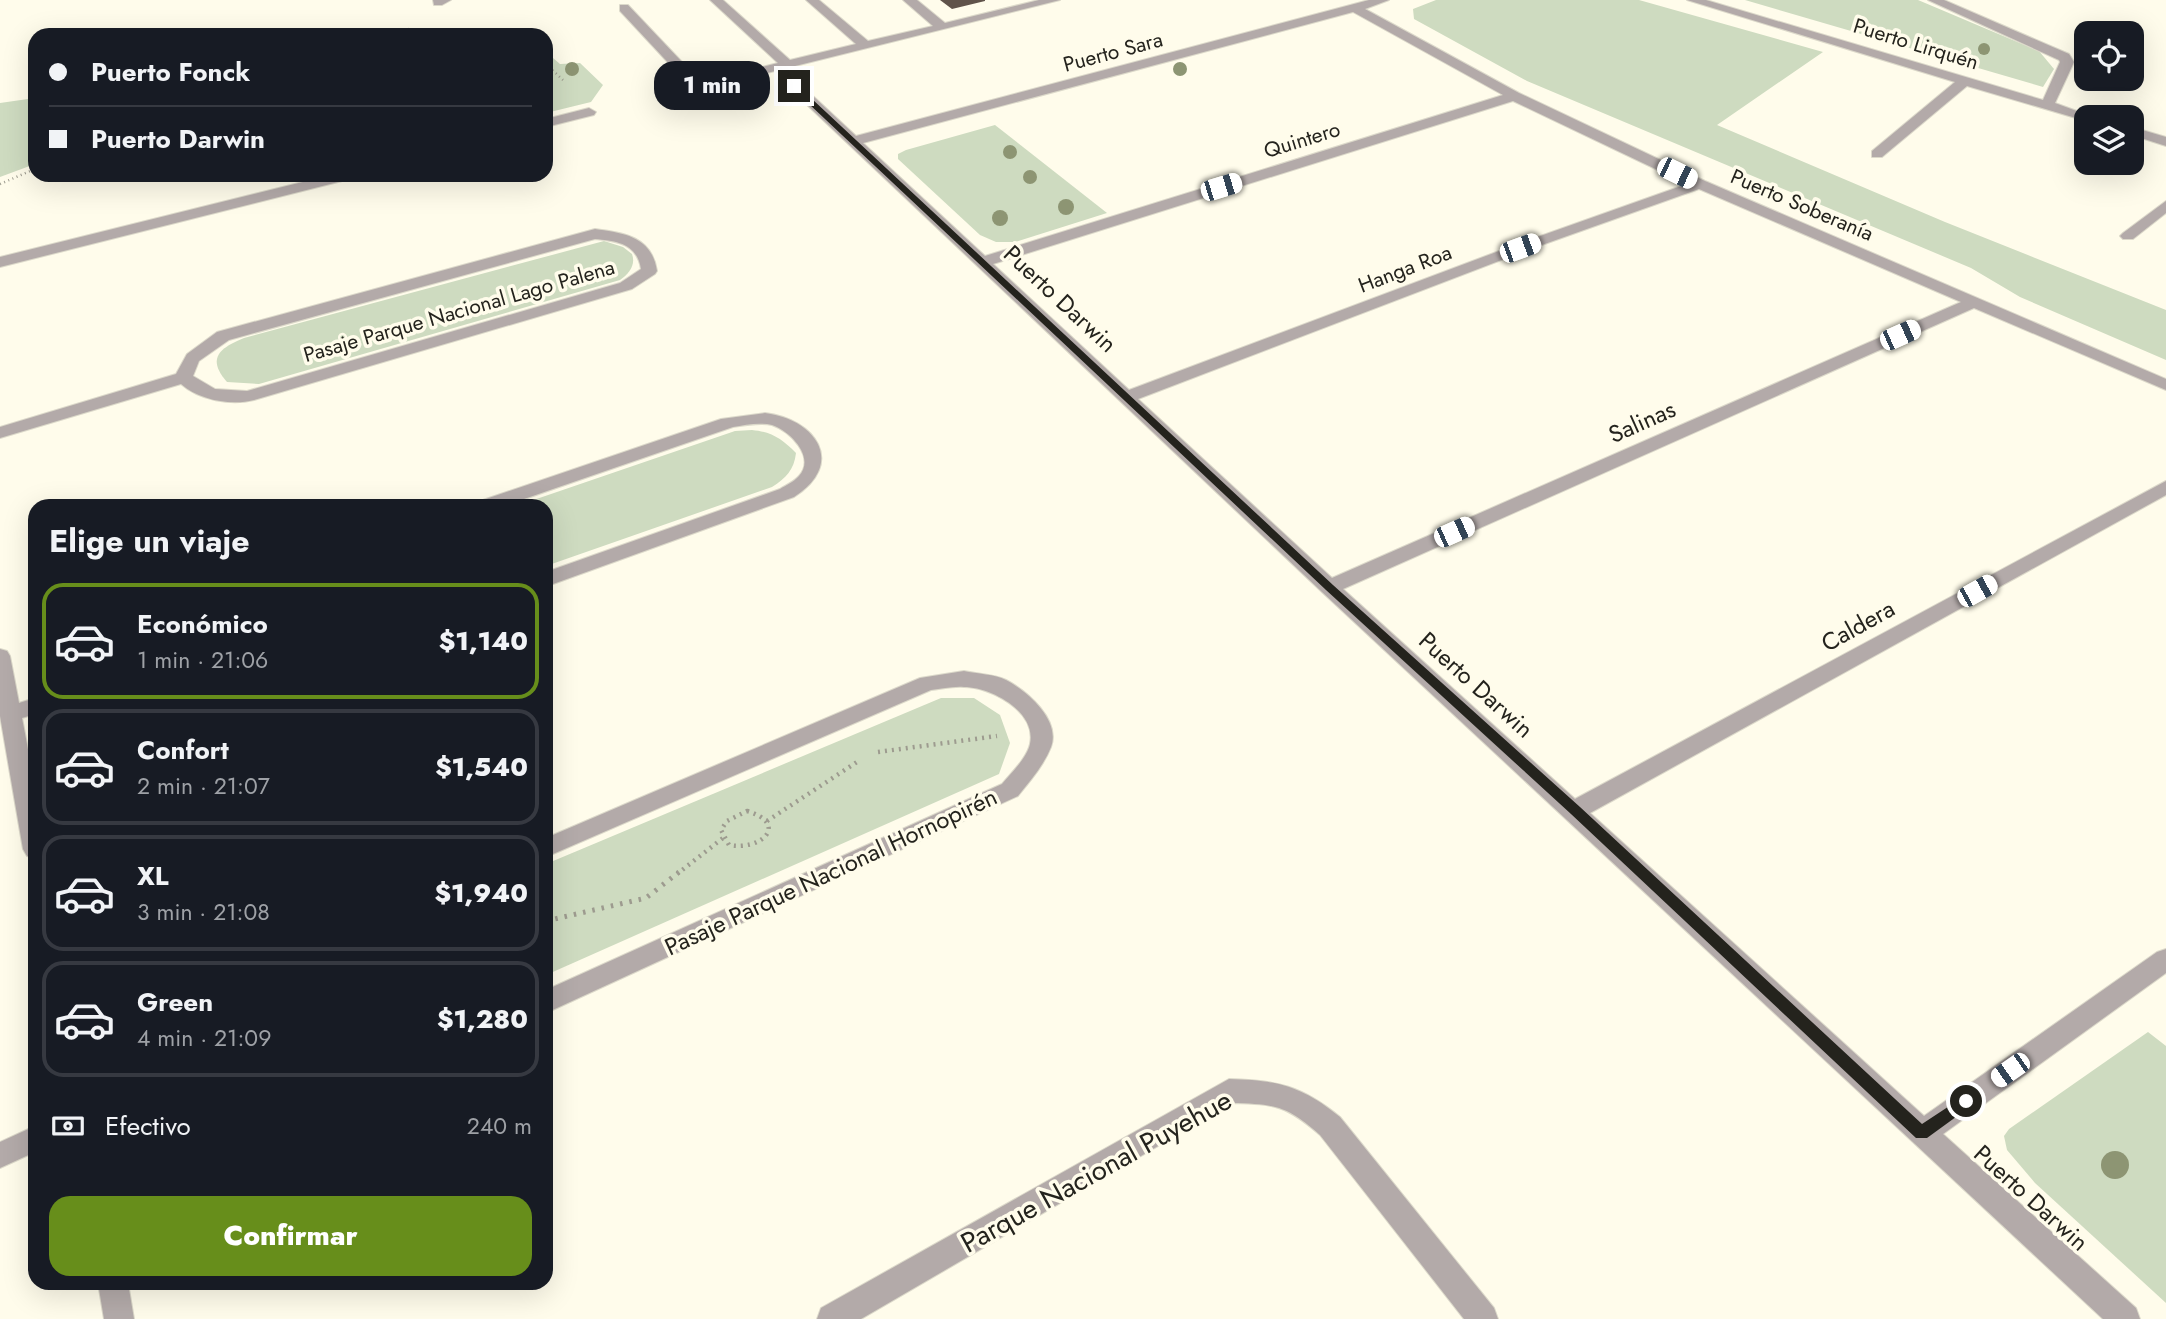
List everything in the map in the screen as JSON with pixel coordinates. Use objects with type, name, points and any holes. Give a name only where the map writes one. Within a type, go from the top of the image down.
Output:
[{"type":"street","name":"Puerto Darwin","points":[[716,0],[781,66],[794,86],[1329,587],[1575,810],[2125,1319]]},
{"type":"street","points":[[812,0],[866,46]]},
{"type":"street","points":[[909,0],[943,27]]},
{"type":"street","points":[[663,95],[1054,0]]},
{"type":"street","name":"Puerto Sara","points":[[853,141],[1383,0]]},
{"type":"street","name":"Puerto Lirquén","points":[[1693,0],[2074,114]]},
{"type":"street","points":[[1934,0],[2064,57],[2067,62],[2047,106]]},
{"type":"street","points":[[624,8],[698,86]]},
{"type":"street","name":"Puerto Soberanía","points":[[1355,8],[1514,96],[1700,184],[2166,385]]},
{"type":"street","points":[[1877,154],[1964,80]]},
{"type":"street","name":"Quintero","points":[[982,262],[1514,96]]},
{"type":"street","points":[[553,121],[589,112]]},
{"type":"street","points":[[2144,135],[2166,142]]},
{"type":"street","points":[[0,262],[321,182]]},
{"type":"street","name":"Hanga Roa","points":[[1127,397],[1520,248],[1700,184]]},
{"type":"street","points":[[2127,236],[2166,205]]},
{"type":"street","name":"Pasaje Parque Nacional Lago Palena","points":[[595,234],[623,237],[642,247],[649,260],[649,271],[626,286],[248,396],[225,397],[208,393],[191,386],[184,377],[185,368],[192,358],[223,336],[595,234]]},
{"type":"street","name":"Salinas","points":[[1329,587],[1975,302]]},
{"type":"street","points":[[0,433],[184,377]]},
{"type":"street","points":[[504,499],[727,423],[753,419],[775,421],[793,428],[807,443],[813,456],[813,467],[805,481],[787,493],[553,577]]},
{"type":"street","name":"Caldera","points":[[1575,810],[2166,487]]},
{"type":"street","points":[[0,656],[28,811]]},
{"type":"street","points":[[553,845],[928,683],[964,679],[998,685],[1031,709],[1041,730]]},
{"type":"street","points":[[10,714],[28,708]]},
{"type":"street","name":"Pasaje Parque Nacional Hornopirén","points":[[553,999],[1010,790],[1031,764],[1041,745],[1041,730]]},
{"type":"street","points":[[1922,1133],[2166,959]]},
{"type":"street","name":"Parque Nacional Puyehue","points":[[832,1319],[1229,1091],[1278,1092],[1306,1105],[1330,1126],[1483,1319]]},
{"type":"street","points":[[0,1155],[28,1142]]},
{"type":"street","points":[[114,1290],[120,1319]]},
{"type":"path","points":[[0,184],[28,172]]},
{"type":"path","points":[[767,821],[859,760],[878,752],[1041,730]]},
{"type":"path","points":[[747,811],[758,813],[767,821],[767,835],[761,843],[739,848],[729,845],[723,838],[721,830],[735,815],[747,811]]},
{"type":"path","points":[[553,919],[646,898],[723,838]]},
{"type":"green space","points":[[1436,0],[1639,0],[1823,52],[1717,125],[1945,222],[2166,310],[2166,360],[2020,297],[1971,268],[1527,81],[1414,19],[1413,9]]},
{"type":"green space","points":[[1745,0],[1918,0],[2039,51],[2054,69],[2043,87]]},
{"type":"green space","points":[[553,58],[560,64],[580,63],[603,85],[591,102],[553,111]]},
{"type":"green space","points":[[28,99],[28,167],[0,177],[0,103]]},
{"type":"green space","points":[[995,125],[1107,213],[1015,242],[996,242],[980,235],[898,159],[898,154],[906,150]]},
{"type":"green space","points":[[604,241],[623,247],[632,254],[631,269],[620,280],[259,384],[227,382],[217,366],[217,360],[223,350],[244,338]]},
{"type":"green space","points":[[735,431],[765,432],[786,444],[796,453],[789,473],[772,487],[553,564],[553,499],[536,499]]},
{"type":"green space","points":[[941,698],[974,698],[1000,715],[1010,743],[999,774],[553,972],[553,861]]},
{"type":"green space","points":[[2148,1032],[2166,1046],[2166,1303],[2035,1183],[2007,1150],[2004,1136],[2009,1129]]},
{"type":"building","points":[[940,0],[985,0],[985,1],[952,9]]},
{"type":"route","points":[[794,86],[1329,587],[1575,810],[1922,1133],[1966,1101]]}]
